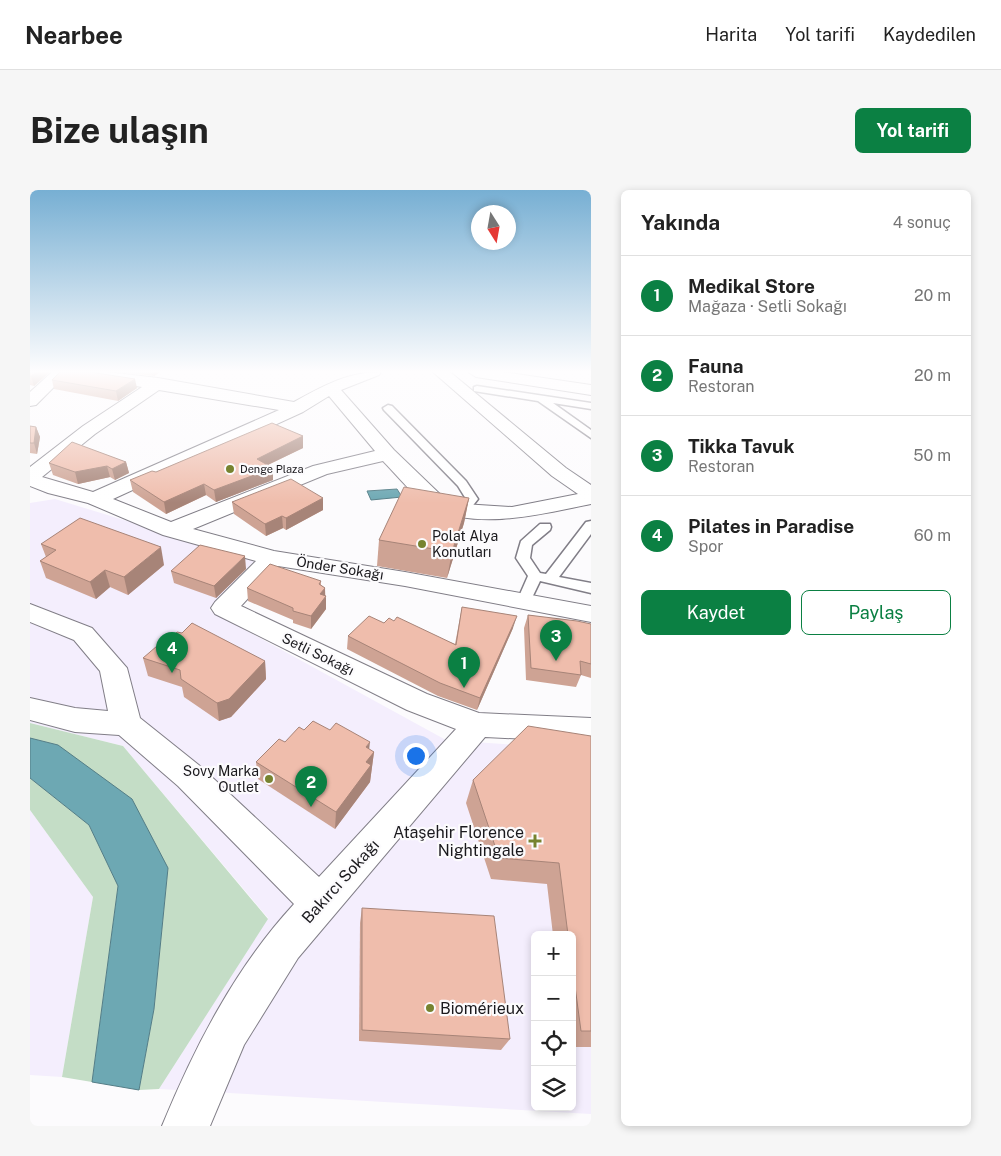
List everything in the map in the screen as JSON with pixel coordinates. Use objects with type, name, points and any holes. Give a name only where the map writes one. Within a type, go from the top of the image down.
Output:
[{"type":"street","points":[[55,490],[30,478],[89,430],[110,416]]},
{"type":"street","points":[[95,499],[280,416]]},
{"type":"street","points":[[354,416],[387,454],[438,504],[463,510],[512,514],[591,498]]},
{"type":"street","points":[[493,416],[559,472],[591,494]]},
{"type":"street","points":[[171,530],[320,470],[387,454]]},
{"type":"street","points":[[30,495],[55,490]]},
{"type":"street","name":"Önder Sokağı","points":[[55,490],[95,499],[171,530],[272,558],[591,614]]},
{"type":"street","name":"Setli Sokağı","points":[[272,558],[224,608],[417,702],[478,725]]},
{"type":"street","points":[[30,612],[83,634],[113,668],[126,724]]},
{"type":"street","points":[[30,709],[75,720],[126,724],[189,776],[320,904]]},
{"type":"street","points":[[478,725],[591,730]]},
{"type":"street","name":"Bakırcı Sokağı","points":[[186,1126],[229,1030],[284,944],[478,725]]},
{"type":"lane","points":[[395,416],[462,484],[472,499],[463,510]]},
{"type":"lane","points":[[563,416],[591,435]]},
{"type":"lane","points":[[550,579],[591,525]]},
{"type":"lane","points":[[545,527],[526,544],[523,558],[535,576],[591,588]]},
{"type":"lane","points":[[524,601],[535,576]]},
{"type":"shaded area","points":[[55,499],[255,560],[209,610],[446,740],[591,750],[591,1114],[539,1111],[576,1111],[576,931],[531,931],[531,1111],[159,1089],[268,918],[123,746],[30,723],[30,503]]},
{"type":"shaded area","points":[[30,810],[93,897],[62,1077],[30,1075]]},
{"type":"green space","points":[[30,723],[123,746],[268,919],[159,1089],[139,1090],[154,1009],[168,868],[58,745],[30,738]]},
{"type":"green space","points":[[30,778],[89,825],[118,886],[92,1082],[62,1077],[93,897],[30,810]]},
{"type":"water","points":[[397,489],[402,497],[371,500],[367,491]]},
{"type":"water","points":[[30,738],[58,745],[132,799],[168,868],[154,1009],[139,1090],[92,1082],[118,886],[89,825],[30,778]]},
{"type":"building","points":[[272,423],[303,436],[257,459],[273,468],[214,490],[204,484],[164,502],[130,480],[152,471],[156,472]]},
{"type":"building","points":[[30,426],[36,427],[34,443],[30,443]]},
{"type":"building","points":[[72,442],[126,462],[112,469],[107,466],[75,472],[49,463]]},
{"type":"building","points":[[291,479],[323,498],[286,518],[282,516],[265,524],[232,502]]},
{"type":"building","points":[[404,487],[469,498],[452,552],[379,540]]},
{"type":"building","points":[[80,518],[161,547],[124,577],[105,570],[90,582],[40,561],[56,550],[41,544]]},
{"type":"building","points":[[200,545],[245,556],[214,586],[171,571]]},
{"type":"building","points":[[270,564],[321,581],[319,584],[325,588],[320,594],[326,596],[311,616],[293,611],[293,608],[247,588]]},
{"type":"building","points":[[462,607],[517,616],[480,698],[440,683],[348,636],[369,616],[384,623],[389,618],[394,621],[397,617],[456,645]]},
{"type":"building","points":[[528,615],[591,624],[591,664],[580,661],[581,675],[531,668]]},
{"type":"building","points":[[192,623],[265,661],[229,699],[217,703],[181,679],[180,670],[143,658],[164,640],[169,640],[177,632],[182,633]]},
{"type":"building","points":[[313,721],[330,730],[336,723],[370,742],[366,747],[374,752],[366,762],[371,765],[336,812],[256,762],[279,739],[285,742],[299,727],[304,730]]},
{"type":"building","name":"Ataşehir Florence Nightingale","points":[[528,726],[591,736],[591,1031],[581,1031],[576,994],[576,931],[568,931],[559,863],[499,858],[473,780]]},
{"type":"building","points":[[362,908],[494,916],[510,1039],[362,1030]]},
{"type":"place","name":"Denge Plaza","points":[[230,469]]},
{"type":"place","name":"Polat Alya Konutları","points":[[422,544]]},
{"type":"place","name":"Tikka Tavuk","points":[[556,661]]},
{"type":"place","name":"Pilates in Paradise","points":[[172,673]]},
{"type":"place","name":"Medikal Store","points":[[464,688]]},
{"type":"place","name":"Sovy Marka Outlet","points":[[269,779]]},
{"type":"place","name":"Fauna","points":[[311,807]]},
{"type":"place","name":"Ataşehir Florence Nightingale","points":[[535,841]]},
{"type":"place","name":"Biomérieux","points":[[430,1008]]}]
